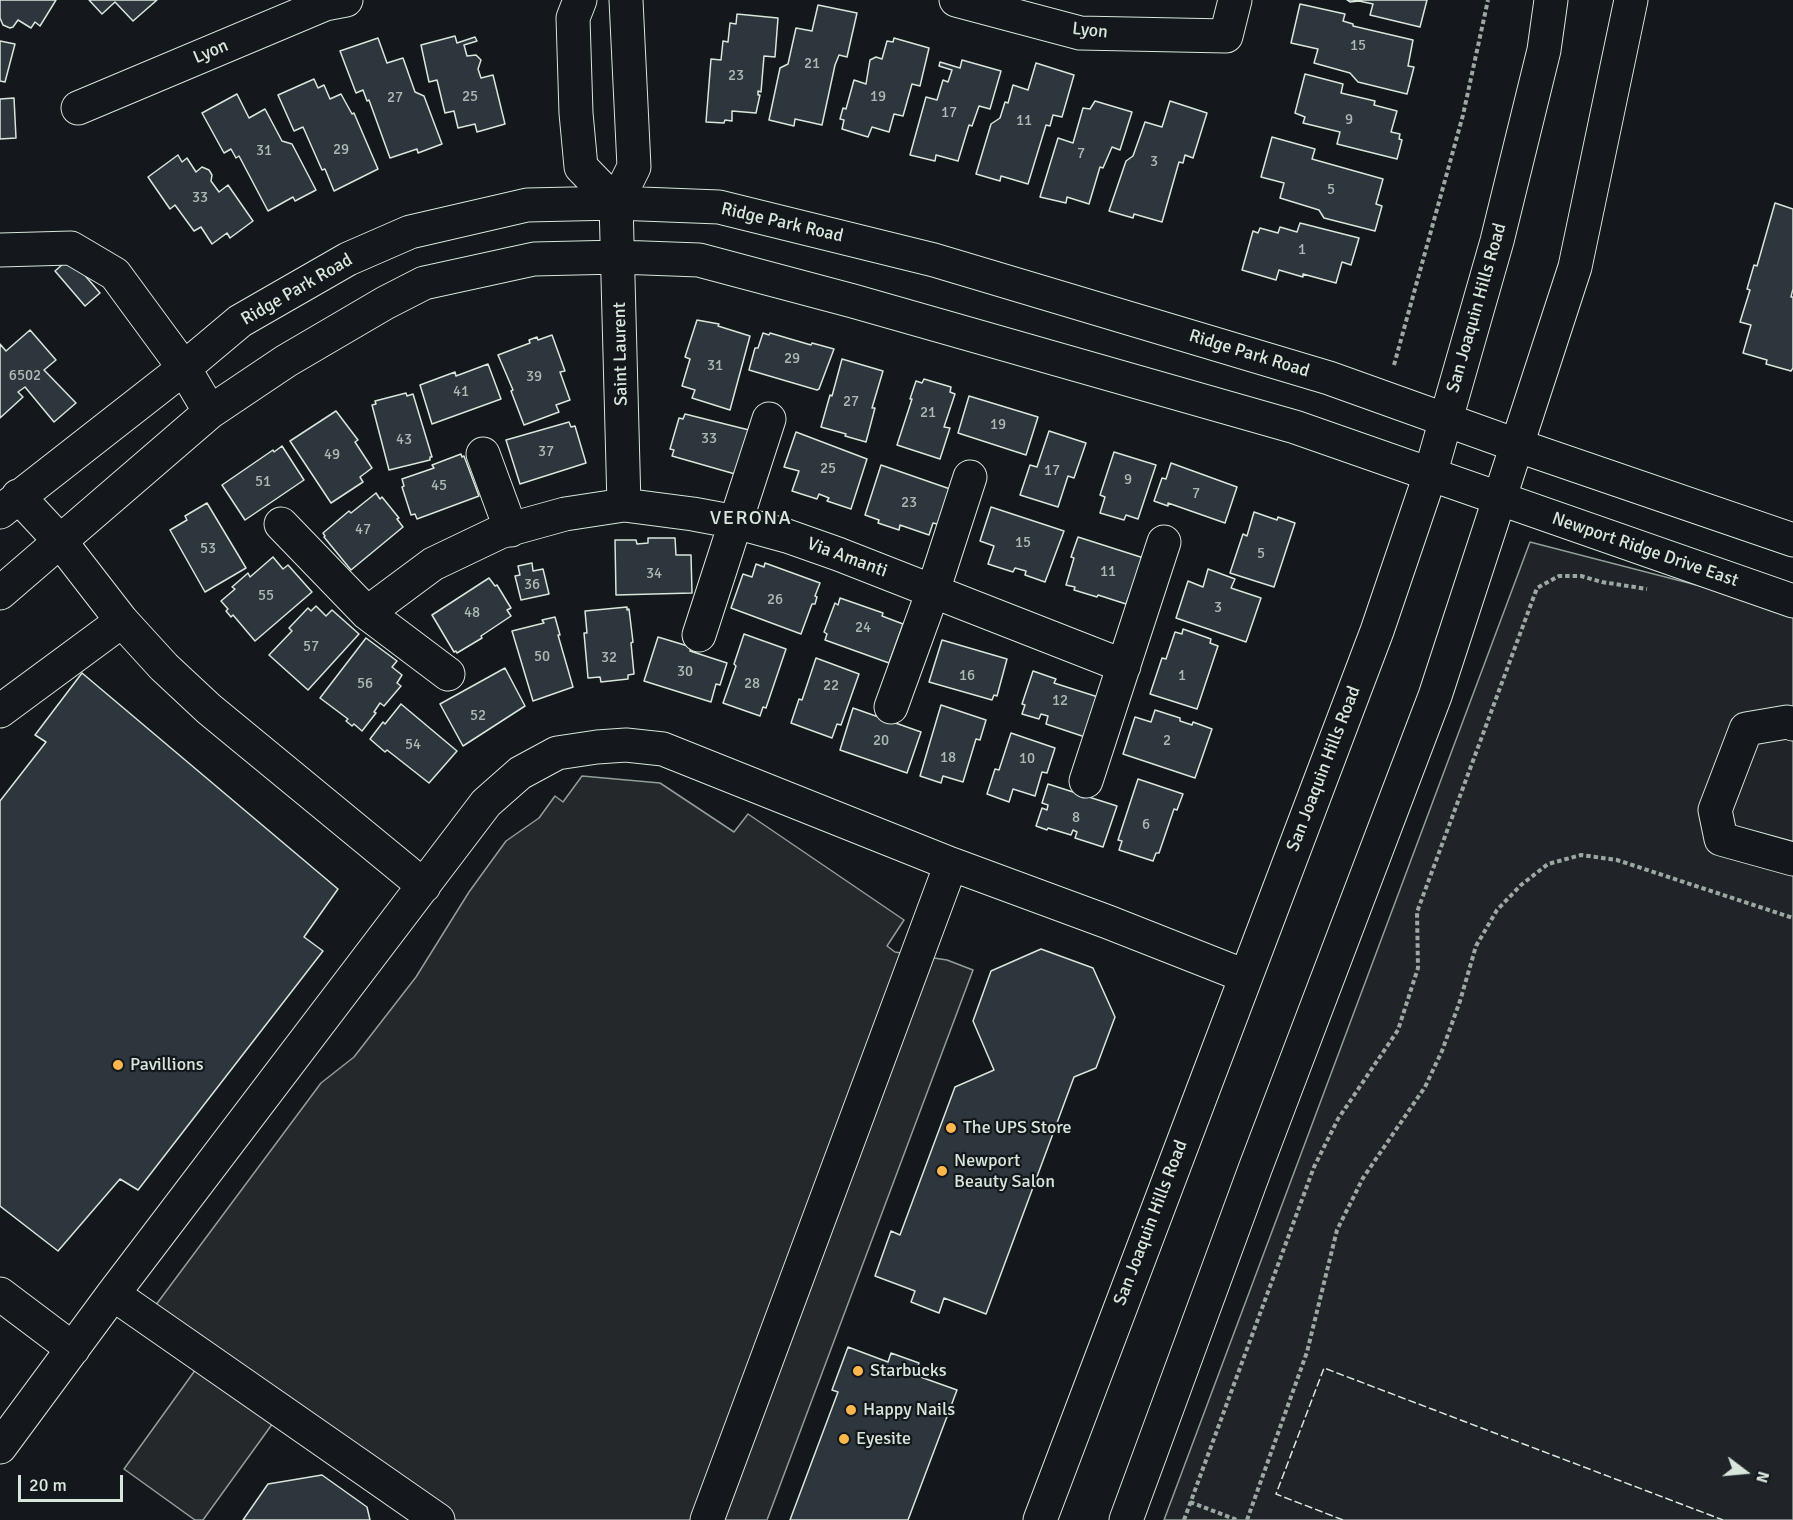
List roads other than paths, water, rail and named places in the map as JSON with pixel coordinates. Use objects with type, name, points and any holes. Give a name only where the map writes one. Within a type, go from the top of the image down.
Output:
[{"type":"street","name":"Lyon","points":[[78,108],[325,4],[346,0]]},
{"type":"street","points":[[580,0],[573,18],[576,113],[581,167],[616,203]]},
{"type":"street","name":"Saint Laurent","points":[[624,506],[616,203],[634,167],[626,0]]},
{"type":"street","name":"Lyon","points":[[956,0],[1080,33],[1226,36],[1235,0]]},
{"type":"street","name":"San Joaquin Hills Road","points":[[1040,1520],[1377,631],[1430,475],[1497,241],[1544,50],[1551,0]]},
{"type":"street","points":[[1126,1520],[1259,1158],[1435,696],[1575,267],[1631,0]]},
{"type":"street","name":"Ridge Park Road","points":[[9,504],[184,368],[240,321],[348,259],[410,232],[527,205],[616,203],[719,207],[934,260],[1318,374],[1516,445]]},
{"type":"street","points":[[0,250],[71,249],[115,274],[184,368],[210,412]]},
{"type":"street","points":[[0,593],[210,412],[285,361],[424,283],[534,259],[618,256],[699,260],[842,298],[1295,427],[1498,500]]},
{"type":"street","points":[[699,635],[770,419]]},
{"type":"street","points":[[1516,445],[1793,540]]},
{"type":"street","points":[[483,454],[511,530]]},
{"type":"street","points":[[891,707],[933,591],[970,477]]},
{"type":"street","name":"Newport Ridge Drive East","points":[[1498,500],[1793,601]]},
{"type":"street","points":[[9,504],[60,541],[122,621],[164,667],[209,709],[424,886]]},
{"type":"street","name":"Via Amanti","points":[[367,613],[433,564],[500,532],[565,514],[624,506],[657,508],[736,522],[787,536],[1124,666]]},
{"type":"street","points":[[281,524],[367,613],[448,674]]},
{"type":"street","points":[[1086,781],[1164,542]]},
{"type":"street","points":[[0,711],[122,621]]},
{"type":"street","points":[[1793,724],[1787,722],[1746,729],[1715,810],[1721,839],[1793,859]]},
{"type":"street","points":[[0,1447],[113,1294],[486,803],[520,773],[557,753],[626,745],[663,749],[951,864],[1245,976]]},
{"type":"street","points":[[707,1520],[951,864]]},
{"type":"street","points":[[0,1294],[73,1349]]},
{"type":"street","points":[[113,1294],[438,1520]]},
{"type":"place","name":"Pavillions","points":[[118,1065]]},
{"type":"place","name":"The UPS Store","points":[[951,1128]]},
{"type":"place","name":"Newport Beauty Salon","points":[[942,1171]]},
{"type":"place","name":"Starbucks","points":[[858,1371]]},
{"type":"place","name":"Happy Nails","points":[[851,1410]]},
{"type":"place","name":"Eyesite","points":[[844,1439]]},
{"type":"district","name":"VERONA","points":[[751,519]]}]
